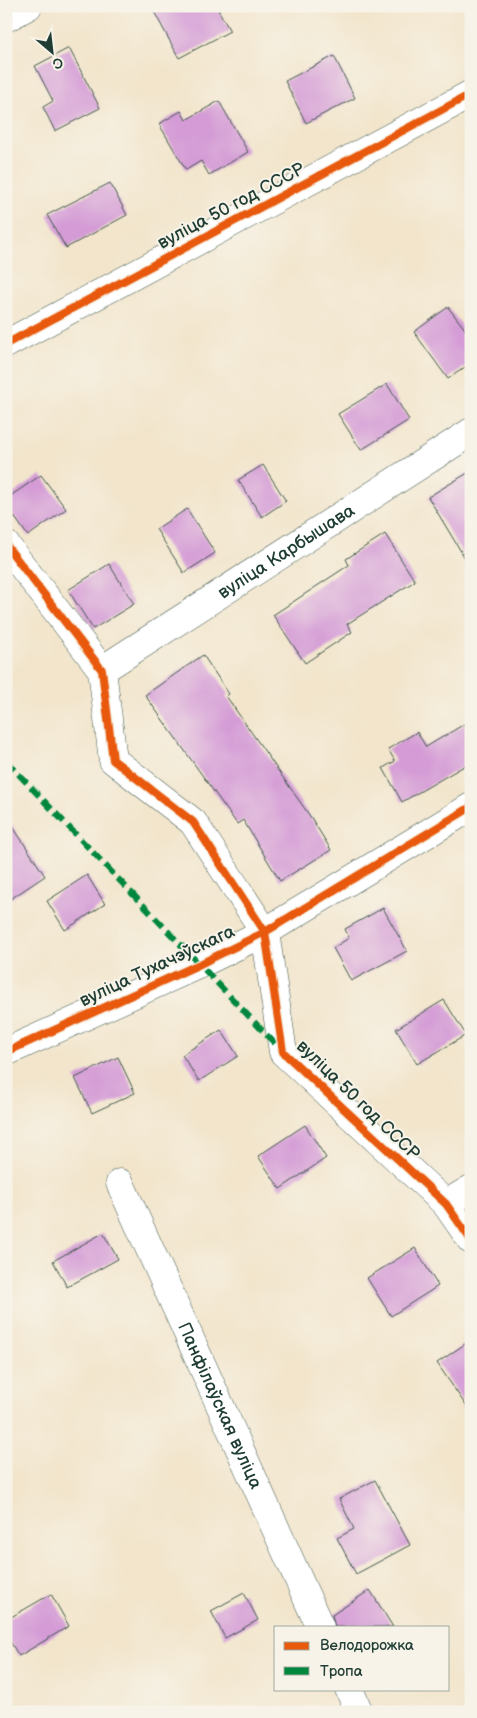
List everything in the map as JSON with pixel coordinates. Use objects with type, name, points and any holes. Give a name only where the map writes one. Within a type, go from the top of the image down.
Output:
[{"type":"street","points":[[6,18],[28,6]]},
{"type":"street","name":"вуліца 50 год СССР","points":[[6,344],[471,94]]},
{"type":"street","name":"вуліца Карбышава","points":[[102,670],[471,432]]},
{"type":"street","points":[[6,544],[102,670]]},
{"type":"street","name":"вуліца 50 год СССР","points":[[102,670],[113,760],[193,822],[264,932],[283,1052],[446,1204],[471,1240]]},
{"type":"street","name":"вуліца Тухачэўскага","points":[[6,1052],[200,964],[264,932],[471,807]]},
{"type":"street","name":"Панфілаўская вуліца","points":[[120,1183],[320,1626]]},
{"type":"street","points":[[446,1204],[471,1189]]},
{"type":"street","points":[[349,1690],[359,1712]]},
{"type":"building","points":[[151,6],[216,6],[230,31],[179,58]]},
{"type":"building","points":[[69,48],[100,108],[55,131],[43,107],[53,101],[35,66]]},
{"type":"building","points":[[334,56],[355,98],[306,123],[285,81]]},
{"type":"building","points":[[219,101],[248,152],[209,175],[201,161],[186,170],[159,124],[181,111],[186,120]]},
{"type":"building","points":[[110,183],[127,215],[66,248],[47,215]]},
{"type":"building","points":[[448,307],[471,337],[471,363],[448,379],[414,332]]},
{"type":"building","points":[[387,384],[409,420],[361,450],[338,414]]},
{"type":"building","points":[[263,465],[286,501],[262,517],[238,480]]},
{"type":"building","points":[[471,471],[471,568],[428,497]]},
{"type":"building","points":[[41,475],[66,509],[28,536],[6,505],[6,499]]},
{"type":"building","points":[[187,509],[215,553],[184,573],[156,529]]},
{"type":"building","points":[[385,534],[415,581],[347,624],[352,632],[305,663],[273,615],[349,565],[346,559]]},
{"type":"building","points":[[109,564],[134,604],[93,629],[68,590]]},
{"type":"building","points":[[203,655],[229,694],[226,696],[312,819],[331,850],[280,881],[243,820],[237,824],[145,695]]},
{"type":"building","points":[[471,720],[471,762],[402,802],[383,768],[395,761],[388,749],[417,732],[426,747]]},
{"type":"building","points":[[6,816],[45,876],[6,902]]},
{"type":"building","points":[[87,875],[105,904],[65,930],[47,901]]},
{"type":"building","points":[[383,908],[407,951],[351,981],[333,948],[349,938],[345,929]]},
{"type":"building","points":[[444,1000],[466,1035],[417,1064],[396,1029]]},
{"type":"building","points":[[221,1030],[238,1056],[199,1081],[182,1055]]},
{"type":"building","points":[[118,1057],[135,1093],[92,1113],[75,1078]]},
{"type":"building","points":[[305,1125],[326,1158],[280,1189],[258,1156]]},
{"type":"building","points":[[103,1233],[118,1259],[67,1287],[53,1261]]},
{"type":"building","points":[[415,1248],[438,1286],[391,1316],[367,1278]]},
{"type":"building","points":[[471,1340],[471,1413],[437,1363]]},
{"type":"building","points":[[375,1480],[410,1545],[356,1574],[337,1538],[354,1529],[339,1499]]},
{"type":"building","points":[[370,1590],[392,1626],[335,1626],[332,1615]]},
{"type":"building","points":[[244,1593],[258,1620],[225,1638],[211,1611]]},
{"type":"building","points":[[51,1594],[69,1626],[19,1656],[6,1635],[6,1620]]},
{"type":"marked path","points":[[6,761],[281,1050]]},
{"type":"cycle path","points":[[6,344],[471,94]]},
{"type":"cycle path","points":[[6,545],[102,670],[113,760],[193,822],[265,932],[283,1052],[446,1204],[471,1240]]},
{"type":"cycle path","points":[[6,1052],[200,964],[265,932],[471,807]]}]
